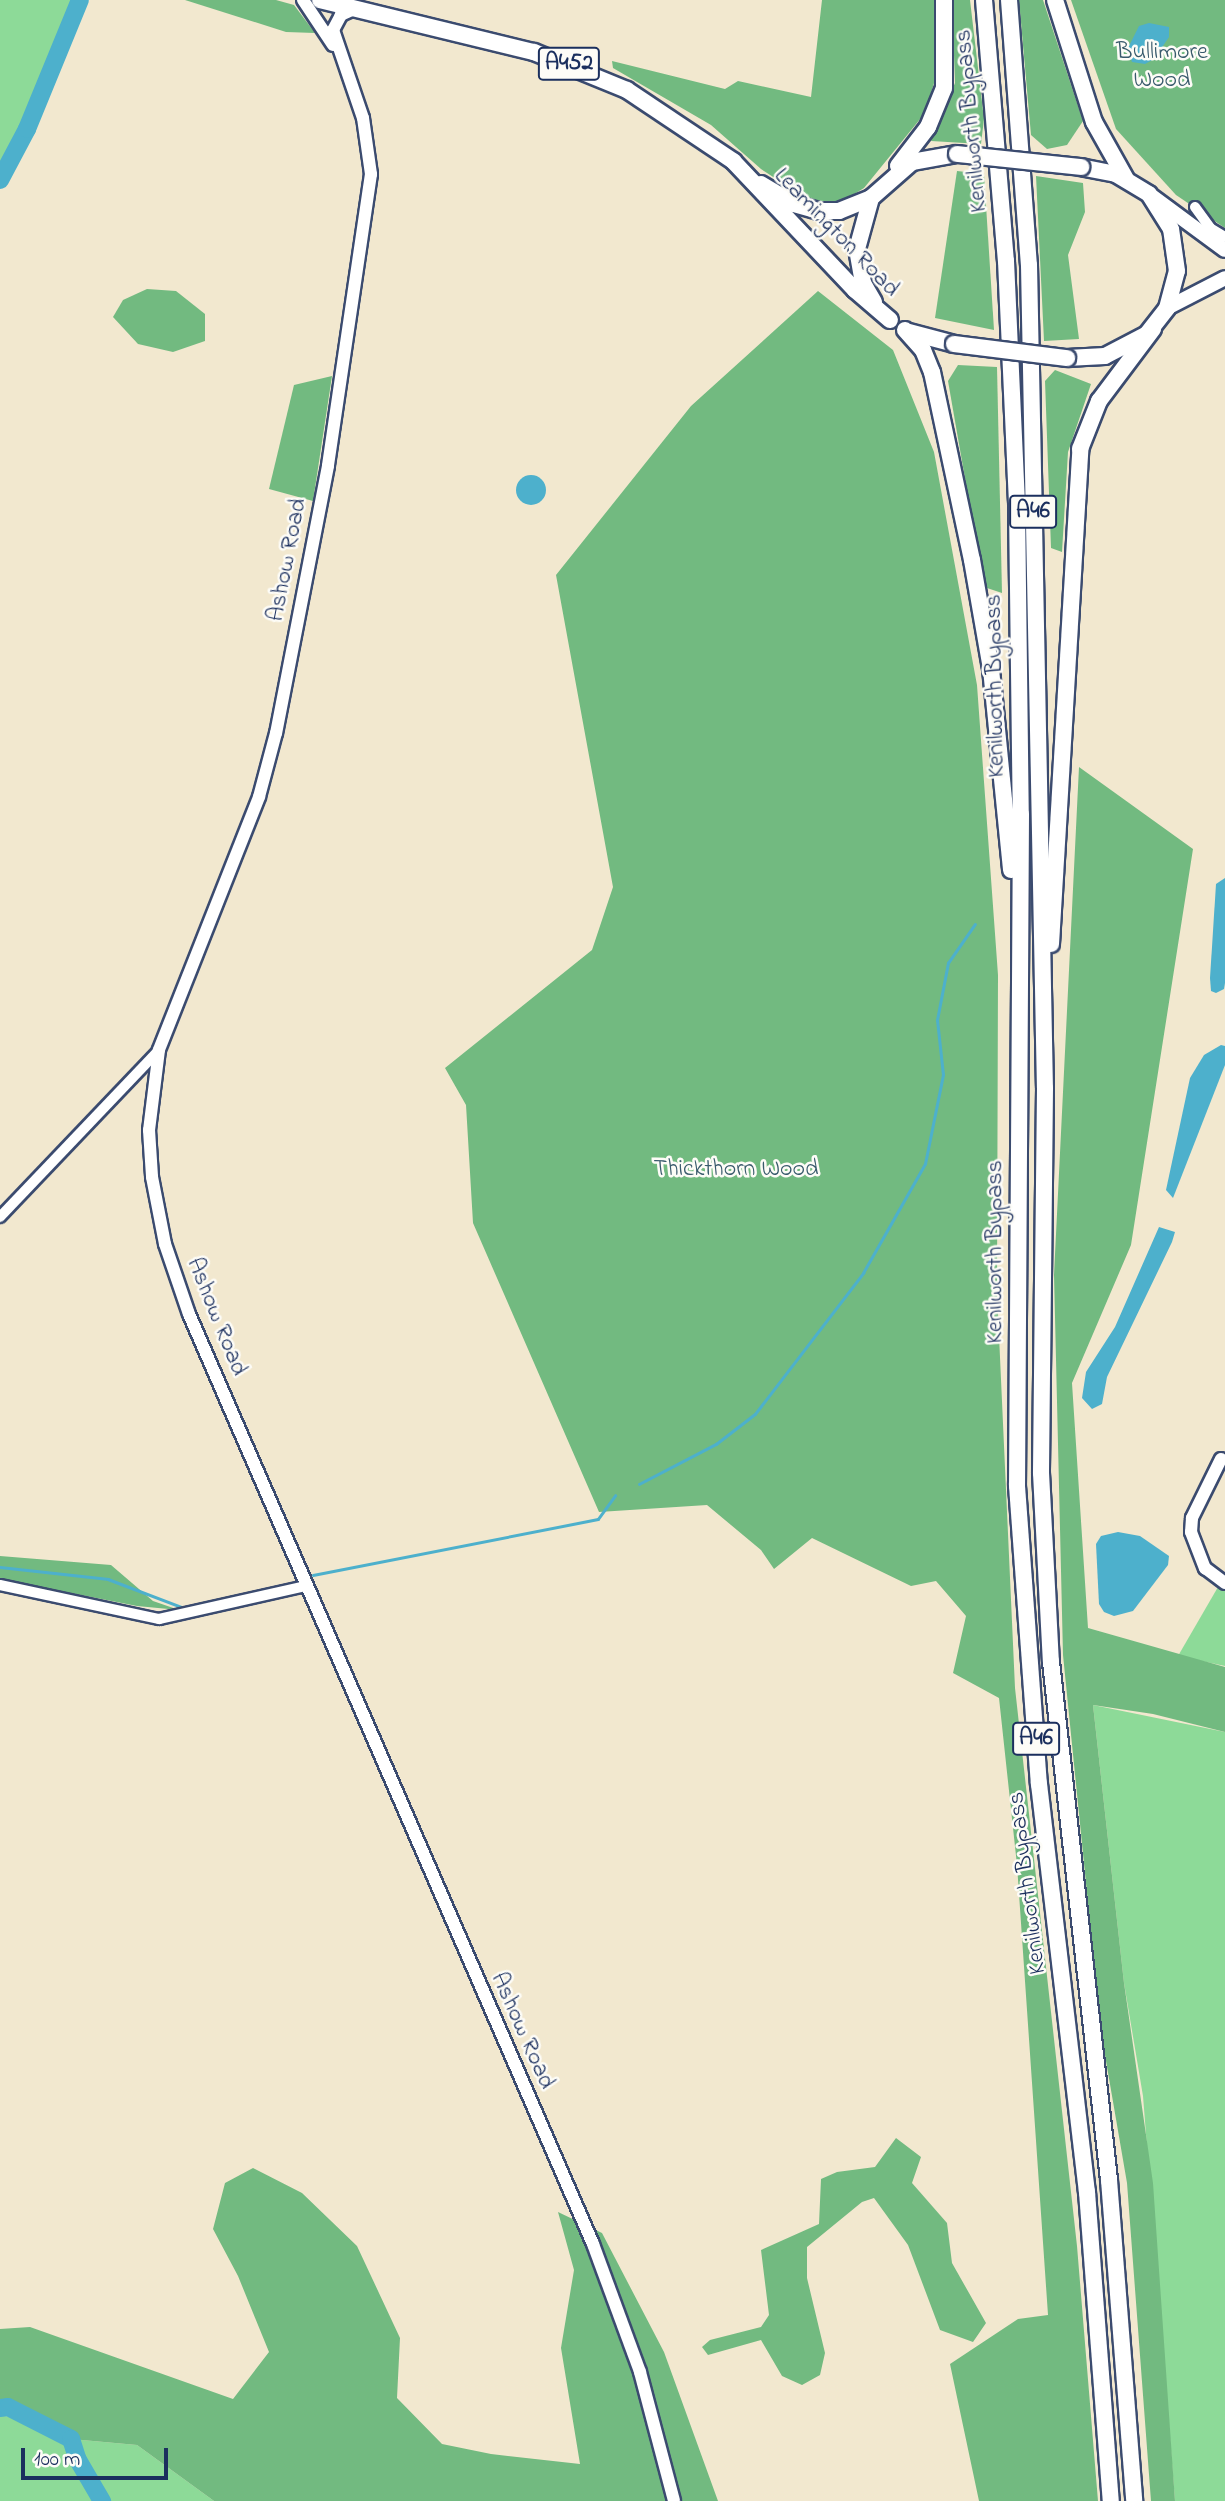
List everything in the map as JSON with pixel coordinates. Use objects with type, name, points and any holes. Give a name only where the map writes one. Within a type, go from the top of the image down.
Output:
[{"type":"highway","name":"Leamington Road","points":[[320,0],[354,5],[534,52],[597,75],[675,118],[750,177],[794,204],[818,211],[839,211],[871,198]]},
{"type":"highway","points":[[944,0],[947,73],[939,103],[921,139],[871,198],[858,237],[858,263],[863,283],[890,320],[905,330],[923,350],[932,372],[975,573],[991,669],[1020,973]]},
{"type":"highway","name":"Kenilworth Bypass","points":[[984,0],[1006,261],[1017,506],[1020,973],[1017,1486],[1039,1784],[1087,2192],[1111,2501]]},
{"type":"highway","name":"Kenilworth Bypass","points":[[1009,0],[1029,265],[1043,1024],[1041,1473],[1051,1662],[1109,2180],[1134,2501]]},
{"type":"highway","points":[[1055,0],[1094,122],[1126,178]]},
{"type":"highway","points":[[882,184],[912,162],[957,154],[1081,167],[1126,178],[1149,194],[1171,229],[1177,255],[1176,280],[1167,308],[1099,401],[1080,449],[1055,891],[1043,1024]]},
{"type":"highway","name":"Leamington Road","points":[[750,177],[855,290],[890,320]]},
{"type":"highway","points":[[905,330],[954,344],[1067,358],[1116,353],[1153,329]]},
{"type":"main road","points":[[303,0],[339,57]]},
{"type":"main road","points":[[339,57],[332,30],[336,20],[354,5]]},
{"type":"main road","name":"Ashow Road","points":[[339,57],[363,118],[371,174],[328,466],[276,733],[259,797],[159,1050],[149,1130],[165,1244],[189,1314],[593,2244],[640,2372],[674,2501]]},
{"type":"main road","points":[[1149,194],[1225,250]]},
{"type":"main road","points":[[1167,308],[1225,278]]},
{"type":"main road","points":[[1221,1460],[1192,1518],[1191,1532],[1205,1568],[1225,1583]]},
{"type":"street","points":[[1195,207],[1210,228],[1225,237]]},
{"type":"street","name":"Ashow Road","points":[[0,1217],[159,1050]]},
{"type":"street","points":[[0,1585],[159,1619],[306,1586]]},
{"type":"green space","points":[[0,0],[80,0],[27,129],[0,180]]},
{"type":"green space","points":[[185,0],[276,0],[294,5],[315,33],[286,32]]},
{"type":"green space","points":[[822,0],[935,0],[938,70],[925,113],[864,188],[838,204],[815,204],[761,169],[711,125],[613,68],[612,61],[725,89],[738,81],[811,97]]},
{"type":"green space","points":[[952,0],[970,0],[984,119],[981,144],[931,141],[955,83]]},
{"type":"green space","points":[[1019,0],[1043,0],[1083,121],[1067,145],[1047,149],[1031,135]]},
{"type":"green space","name":"Bullimore Wood","points":[[1071,0],[1225,0],[1225,228],[1176,195],[1116,129]]},
{"type":"green space","points":[[957,171],[984,174],[994,330],[935,318]]},
{"type":"green space","points":[[1036,176],[1083,183],[1085,212],[1068,255],[1079,339],[1044,341]]},
{"type":"green space","points":[[147,289],[176,291],[205,314],[205,341],[173,352],[138,344],[113,317],[123,300]]},
{"type":"green space","name":"Thickthorn Wood","points":[[818,291],[893,350],[934,452],[977,685],[998,975],[997,1291],[1015,1688],[1077,2246],[1098,2501],[979,2501],[950,2364],[1018,2319],[1048,2315],[1017,1865],[999,1698],[953,1673],[966,1616],[936,1581],[911,1586],[812,1538],[774,1569],[761,1550],[707,1505],[599,1512],[473,1223],[466,1105],[445,1068],[592,950],[613,887],[556,575],[691,406]]},
{"type":"green space","points":[[958,365],[997,367],[1002,593],[984,587],[948,381]]},
{"type":"green space","points":[[1055,370],[1091,384],[1068,452],[1062,552],[1051,548],[1045,381]]},
{"type":"green space","points":[[332,376],[313,501],[269,489],[294,385]]},
{"type":"green space","points":[[1079,767],[1193,849],[1131,1245],[1072,1383],[1088,1628],[1225,1667],[1225,1732],[1153,1714],[1093,1705],[1124,1983],[1153,2183],[1175,2501],[1151,2501],[1127,2183],[1101,2032],[1063,1655],[1054,1275]]},
{"type":"green space","points":[[0,1556],[111,1565],[153,1601],[179,1610],[137,1606],[0,1579]]},
{"type":"green space","points":[[1218,1587],[1225,1591],[1225,1666],[1178,1656]]},
{"type":"green space","points":[[1093,1705],[1225,1732],[1225,2501],[1175,2501],[1143,2096],[1124,1983]]},
{"type":"green space","points":[[896,2138],[921,2157],[912,2183],[947,2223],[952,2263],[986,2323],[973,2342],[940,2330],[908,2245],[874,2198],[862,2202],[807,2247],[807,2278],[825,2353],[820,2375],[802,2385],[782,2376],[761,2340],[708,2355],[702,2347],[710,2340],[761,2327],[769,2315],[761,2250],[819,2224],[821,2179],[837,2172],[875,2167]]},
{"type":"green space","points":[[253,2168],[302,2193],[357,2246],[400,2338],[397,2398],[442,2444],[491,2454],[580,2464],[561,2348],[574,2270],[558,2212],[602,2233],[664,2352],[718,2501],[214,2501],[137,2445],[71,2439],[8,2407],[0,2408],[0,2329],[30,2327],[233,2399],[269,2352],[238,2276],[213,2229],[225,2183]]},
{"type":"green space","points":[[0,2415],[41,2423],[71,2439],[137,2445],[214,2501],[0,2501]]},
{"type":"water","points":[[1149,23],[1169,27],[1169,37],[1154,59],[1145,64],[1132,62],[1128,48],[1139,26]]},
{"type":"water","points":[[531,475],[537,476],[545,484],[545,496],[537,504],[531,505],[525,504],[517,496],[516,490],[517,484],[525,476]]},
{"type":"water","points":[[1225,878],[1225,983],[1224,989],[1216,993],[1211,991],[1210,978],[1216,884]]},
{"type":"water","points":[[1221,1045],[1225,1046],[1225,1065],[1173,1198],[1166,1190],[1190,1078],[1204,1055]]},
{"type":"water","points":[[1159,1227],[1175,1232],[1172,1242],[1107,1377],[1102,1404],[1092,1409],[1082,1398],[1086,1372],[1115,1327]]},
{"type":"water","points":[[1118,1532],[1140,1536],[1169,1556],[1168,1565],[1133,1611],[1114,1616],[1104,1612],[1099,1604],[1096,1544],[1101,1536]]},
{"type":"waterway","points":[[0,180],[27,129],[80,0]]},
{"type":"waterway","points":[[639,1484],[716,1444],[755,1414],[863,1273],[925,1164],[943,1075],[937,1020],[948,963],[975,924]]},
{"type":"waterway","points":[[313,1575],[598,1519],[615,1496]]},
{"type":"waterway","points":[[0,1567],[108,1579],[187,1609]]},
{"type":"waterway","points":[[265,1590],[289,1585]]},
{"type":"waterway","points":[[0,2408],[8,2407],[71,2439],[78,2460],[102,2501]]}]
